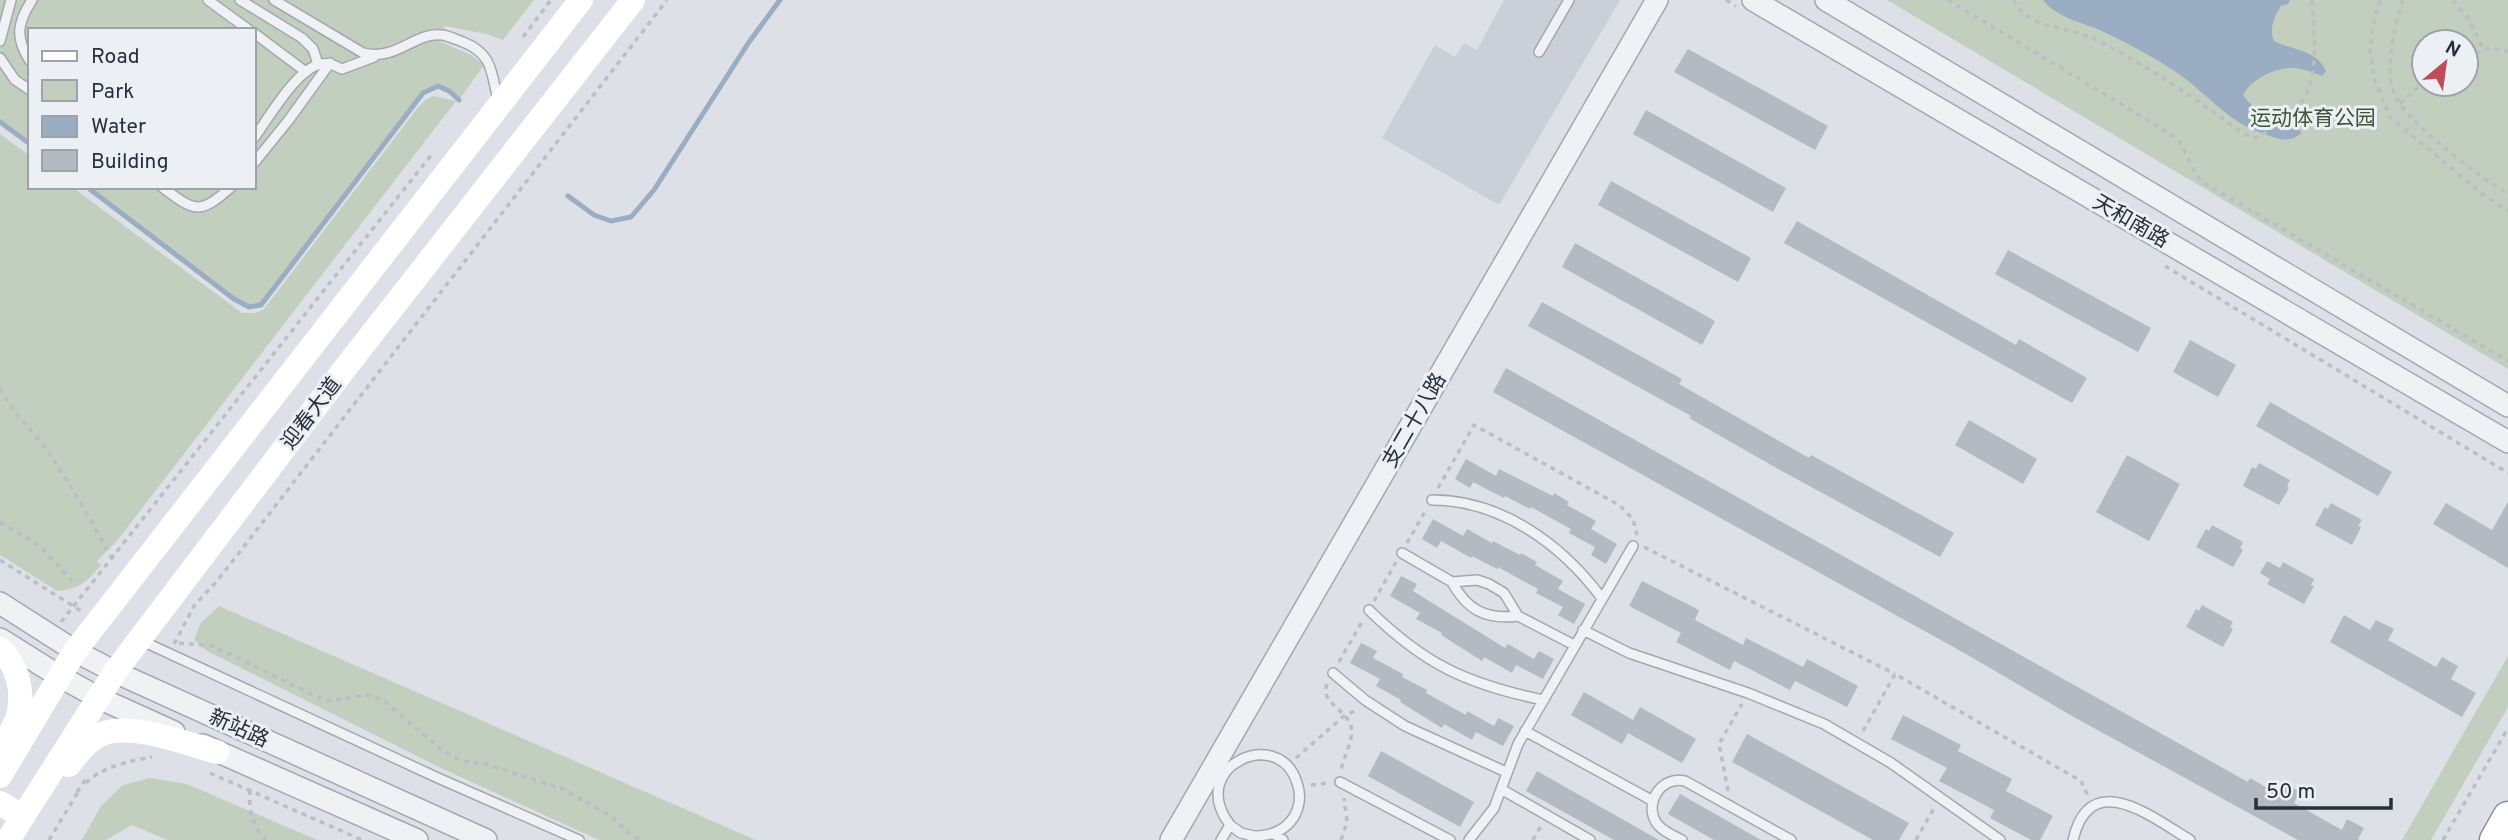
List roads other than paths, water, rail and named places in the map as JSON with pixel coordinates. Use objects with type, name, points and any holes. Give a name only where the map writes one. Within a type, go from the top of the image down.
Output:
[{"type":"highway","points":[[2495,840],[2508,817]]},
{"type":"main road","name":"迎春大道","points":[[0,776],[75,651],[581,0]]},
{"type":"main road","name":"迎春大道","points":[[8,840],[20,828],[115,672],[346,367],[633,0]]},
{"type":"main road","points":[[0,649],[9,657],[18,675],[20,696],[18,717],[0,751]]},
{"type":"main road","points":[[0,803],[20,828],[80,750],[100,735],[117,731],[148,733],[209,760]]},
{"type":"street","name":"支二十八路","points":[[1171,840],[1657,0]]},
{"type":"street","name":"天和南路","points":[[1753,0],[2508,442]]},
{"type":"street","name":"天和南路","points":[[1826,0],[2508,407]]},
{"type":"street","name":"新站路","points":[[0,603],[75,651],[115,672],[486,840]]},
{"type":"street","name":"新站路","points":[[0,639],[59,676],[209,760],[417,840]]},
{"type":"lane","points":[[0,41],[11,0]]},
{"type":"lane","points":[[28,58],[20,46],[19,34],[24,12],[32,0]]},
{"type":"lane","points":[[208,0],[246,28]]},
{"type":"lane","points":[[240,0],[302,38],[313,49],[318,64]]},
{"type":"lane","points":[[274,0],[355,49],[376,56]]},
{"type":"lane","points":[[1539,52],[1569,0]]},
{"type":"lane","points":[[256,34],[306,72]]},
{"type":"lane","points":[[256,135],[293,85],[318,64],[330,63],[342,69],[376,56],[387,55],[433,35],[452,38],[473,46],[488,59],[499,105]]},
{"type":"lane","points":[[0,58],[15,80],[28,89]]},
{"type":"lane","points":[[256,160],[330,63]]},
{"type":"lane","points":[[165,189],[185,204],[196,208],[207,206],[228,189]]},
{"type":"lane","points":[[1432,500],[1451,500],[1477,506],[1530,531],[1562,553],[1582,572],[1601,597]]},
{"type":"lane","points":[[1469,840],[1494,808],[1506,772],[1525,731],[1633,546]]},
{"type":"lane","points":[[1402,553],[1452,582],[1460,596],[1473,608],[1502,618],[1518,616]]},
{"type":"lane","points":[[1452,582],[1476,580],[1489,584],[1504,593],[1518,616],[1574,645]]},
{"type":"lane","points":[[1369,610],[1426,659],[1458,676],[1508,692],[1543,699]]},
{"type":"lane","points":[[1583,630],[1629,653],[1748,693],[1824,724],[1857,742],[1941,797],[2000,840]]},
{"type":"lane","points":[[139,640],[579,840]]},
{"type":"lane","points":[[1333,673],[1373,705],[1431,740],[1506,772]]},
{"type":"lane","points":[[1525,731],[1653,801]]},
{"type":"lane","points":[[1257,754],[1269,756],[1287,766],[1296,778],[1299,787],[1297,809],[1292,820],[1274,834],[1253,838],[1241,833],[1230,825],[1218,804],[1221,779],[1228,768],[1245,757],[1257,754]]},
{"type":"lane","points":[[1682,840],[1657,824],[1652,809],[1653,801],[1664,784],[1676,779],[1791,840]]},
{"type":"lane","points":[[1340,782],[1450,840]]},
{"type":"lane","points":[[1501,789],[1590,840]]},
{"type":"lane","points":[[2073,840],[2083,815],[2092,805],[2103,801],[2119,802],[2139,809],[2190,840]]},
{"type":"lane","points":[[1221,840],[1230,825]]},
{"type":"lane","points":[[1274,834],[1283,840]]},
{"type":"water","points":[[2043,0],[2290,0],[2288,4],[2281,6],[2274,19],[2274,41],[2317,59],[2326,71],[2322,76],[2298,69],[2280,69],[2258,79],[2247,89],[2243,95],[2255,107],[2268,116],[2299,128],[2301,133],[2291,139],[2273,137],[2236,120],[2183,77],[2155,59],[2104,32],[2063,16]]},
{"type":"waterway","points":[[568,196],[594,215],[611,221],[631,217],[654,190],[749,42],[780,0]]},
{"type":"waterway","points":[[90,189],[234,299],[249,307],[261,305],[423,93],[438,86],[459,100]]},
{"type":"waterway","points":[[0,122],[28,143]]},
{"type":"park label","name":"运动体育公园","points":[[2313,118]]}]
